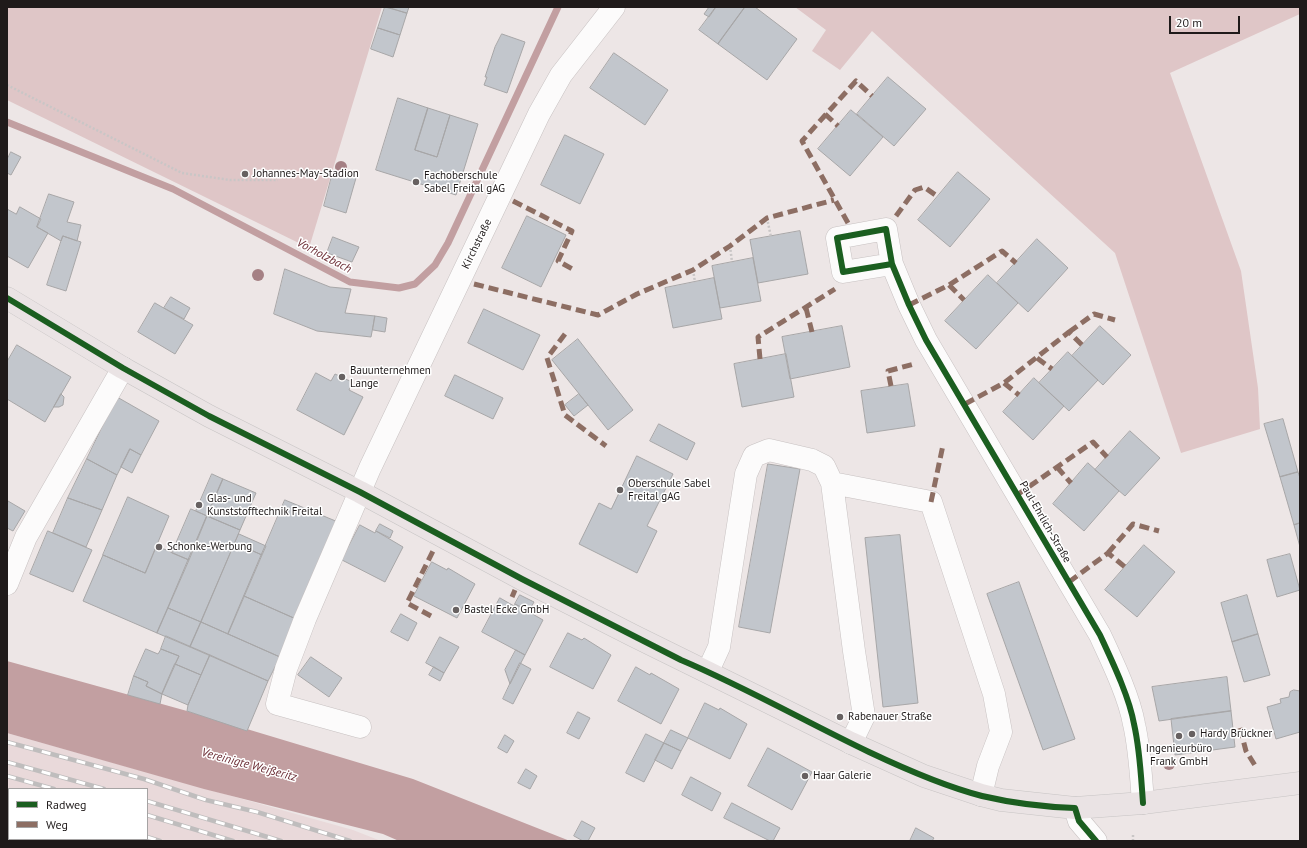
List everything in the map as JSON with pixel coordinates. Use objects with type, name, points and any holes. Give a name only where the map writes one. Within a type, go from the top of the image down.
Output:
[{"type":"main road","points":[[7,298],[123,368],[209,416],[360,492],[522,579],[851,743],[924,776],[981,795],[1022,803],[1075,808],[1143,803],[1300,783]]},
{"type":"street","name":"Kirchstraße","points":[[360,727],[277,704],[286,669],[304,619],[360,492],[539,114],[561,75],[614,7]]},
{"type":"street","name":"Paul-Ehrlich-Straße","points":[[892,264],[909,306],[926,340],[1106,649],[1134,723],[1142,774],[1143,803]]},
{"type":"street","points":[[7,584],[26,537],[123,368]]},
{"type":"street","points":[[708,671],[719,647],[746,474],[754,456],[769,450],[812,460],[824,466],[832,483],[864,716],[851,743]]},
{"type":"street","points":[[832,483],[931,502],[994,694],[1002,732],[988,766],[981,795]]},
{"type":"street","points":[[1075,808],[1079,821],[1096,841]]},
{"type":"path","points":[[7,86],[182,173],[230,180],[278,180]]},
{"type":"path","points":[[767,218],[771,237]]},
{"type":"path","points":[[730,246],[732,262]]},
{"type":"path","points":[[693,270],[694,282]]},
{"type":"path","points":[[1133,834],[1133,841]]},
{"type":"shaded area","name":"Johannes-May-Stadion","points":[[7,7],[382,7],[309,248],[7,100]]},
{"type":"shaded area","points":[[795,7],[1300,7],[1300,14],[1170,73],[1241,271],[1258,388],[1260,429],[1181,453],[1115,253],[872,31],[840,70],[812,51],[826,30]]},
{"type":"shaded area","points":[[7,733],[353,830],[381,841],[103,840],[148,840],[148,788],[8,788],[7,811]]},
{"type":"shaded area","points":[[7,811],[8,840],[106,841],[7,841]]},
{"type":"water","name":"Vereinigte Weißeritz","points":[[7,661],[187,711],[413,779],[570,841],[399,841],[383,834],[204,789],[7,733]]},
{"type":"building","points":[[385,7],[407,13],[400,35],[378,28]]},
{"type":"building","points":[[388,7],[409,7],[407,13]]},
{"type":"building","points":[[709,7],[716,7],[709,17],[704,14]]},
{"type":"building","points":[[716,7],[745,7],[718,44],[699,30]]},
{"type":"building","points":[[745,7],[755,7],[797,39],[767,80],[718,44]]},
{"type":"building","points":[[378,28],[400,35],[393,57],[371,49]]},
{"type":"building","points":[[502,34],[525,42],[507,93],[484,85],[487,77],[485,77],[495,47]]},
{"type":"building","points":[[614,53],[668,90],[645,125],[590,88]]},
{"type":"building","points":[[888,77],[926,109],[894,146],[857,114]]},
{"type":"building","points":[[398,98],[428,108],[415,150],[437,157],[450,115],[478,124],[456,195],[376,170]]},
{"type":"building","points":[[428,108],[450,115],[437,157],[415,150]]},
{"type":"building","points":[[851,110],[883,137],[850,176],[818,149]]},
{"type":"building","points":[[565,135],[604,154],[580,204],[541,185]]},
{"type":"building","points":[[11,152],[21,157],[11,175],[7,173],[7,160]]},
{"type":"building","points":[[333,172],[356,178],[346,213],[324,206]]},
{"type":"building","points":[[958,172],[990,199],[950,247],[918,220]]},
{"type":"building","points":[[49,194],[74,202],[67,222],[81,225],[77,241],[63,236],[61,241],[37,227]]},
{"type":"building","points":[[20,207],[41,219],[37,227],[48,233],[28,268],[7,256],[7,209],[16,214]]},
{"type":"building","points":[[527,216],[566,235],[541,287],[502,268]]},
{"type":"building","points":[[800,231],[808,274],[758,283],[750,240]]},
{"type":"building","points":[[63,236],[81,242],[66,291],[47,285]]},
{"type":"building","points":[[333,237],[359,247],[352,262],[327,253]]},
{"type":"building","points":[[1037,239],[1068,268],[1028,312],[997,283]]},
{"type":"building","points":[[753,258],[761,301],[720,308],[712,266]]},
{"type":"building","points":[[285,269],[330,287],[351,289],[345,313],[375,316],[371,337],[317,331],[274,314]]},
{"type":"building","points":[[988,275],[1018,303],[976,349],[945,321]]},
{"type":"building","points":[[714,278],[722,319],[673,328],[665,288]]},
{"type":"building","points":[[171,297],[190,308],[184,319],[164,308]]},
{"type":"building","points":[[155,303],[193,325],[175,354],[138,332]]},
{"type":"building","points":[[484,309],[540,335],[523,370],[468,343]]},
{"type":"building","points":[[375,316],[387,318],[385,332],[373,330]]},
{"type":"building","points":[[842,326],[850,367],[790,379],[782,337]]},
{"type":"building","points":[[1100,326],[1131,355],[1103,385],[1072,356]]},
{"type":"building","points":[[578,339],[633,410],[608,430],[552,360]]},
{"type":"building","points":[[17,345],[71,377],[45,422],[7,399],[7,362]]},
{"type":"building","points":[[1068,352],[1098,380],[1069,411],[1039,383]]},
{"type":"building","points":[[786,354],[794,397],[742,407],[734,364]]},
{"type":"building","points":[[316,373],[331,381],[335,374],[352,382],[349,390],[363,397],[344,435],[297,410]]},
{"type":"building","points":[[455,375],[503,398],[493,419],[445,396]]},
{"type":"building","points":[[1034,378],[1064,406],[1033,440],[1003,412]]},
{"type":"building","points":[[908,384],[915,426],[867,433],[861,391]]},
{"type":"building","points":[[61,394],[64,397],[63,405],[54,407]]},
{"type":"building","points":[[579,394],[588,405],[574,416],[565,405]]},
{"type":"building","points":[[117,397],[159,421],[141,455],[130,449],[117,475],[87,459]]},
{"type":"building","points":[[1283,419],[1298,472],[1280,477],[1264,424]]},
{"type":"building","points":[[659,424],[695,443],[687,460],[650,441]]},
{"type":"building","points":[[1130,431],[1160,458],[1125,496],[1095,470]]},
{"type":"building","points":[[130,449],[141,455],[132,473],[121,467]]},
{"type":"building","points":[[637,456],[673,474],[647,526],[657,531],[637,573],[579,544],[599,503],[611,509]]},
{"type":"building","points":[[87,459],[117,475],[102,510],[68,498]]},
{"type":"building","points":[[1088,463],[1119,491],[1084,531],[1053,504]]},
{"type":"building","points":[[768,464],[800,469],[770,633],[739,627]]},
{"type":"building","points":[[1298,472],[1300,478],[1300,523],[1294,525],[1280,477]]},
{"type":"building","points":[[212,474],[223,479],[207,516],[196,511]]},
{"type":"building","points":[[223,479],[256,493],[240,530],[207,516]]},
{"type":"building","points":[[128,497],[169,516],[145,573],[103,555]]},
{"type":"building","points":[[68,498],[102,510],[86,547],[53,533]]},
{"type":"building","points":[[285,500],[338,522],[296,619],[244,596]]},
{"type":"building","points":[[8,501],[25,511],[13,531],[7,528]]},
{"type":"building","points":[[191,509],[207,516],[189,560],[172,553]]},
{"type":"building","points":[[207,516],[240,530],[201,622],[168,608]]},
{"type":"building","points":[[1300,523],[1300,547],[1294,525]]},
{"type":"building","points":[[380,524],[393,531],[390,538],[376,531]]},
{"type":"building","points":[[360,525],[375,533],[376,531],[403,547],[385,582],[342,560]]},
{"type":"building","points":[[48,531],[92,550],[73,592],[30,574]]},
{"type":"building","points":[[239,534],[266,546],[262,555],[235,543]]},
{"type":"building","points":[[900,535],[918,703],[883,707],[865,538]]},
{"type":"building","points":[[235,543],[262,555],[228,634],[201,622]]},
{"type":"building","points":[[1144,545],[1175,572],[1137,617],[1105,590]]},
{"type":"building","points":[[157,546],[189,560],[157,633],[83,601],[103,555],[145,573]]},
{"type":"building","points":[[1290,554],[1300,590],[1277,597],[1267,560]]},
{"type":"building","points":[[432,562],[447,570],[448,568],[475,584],[457,618],[414,596]]},
{"type":"building","points":[[1019,582],[1075,739],[1043,750],[987,594]]},
{"type":"building","points":[[520,595],[534,602],[529,611],[515,604]]},
{"type":"building","points":[[1247,595],[1258,634],[1232,642],[1221,603]]},
{"type":"building","points":[[244,596],[296,619],[280,657],[228,634]]},
{"type":"building","points":[[500,598],[514,606],[515,604],[543,620],[525,655],[482,632]]},
{"type":"building","points":[[168,608],[201,622],[190,647],[157,633]]},
{"type":"building","points":[[401,614],[417,623],[408,641],[391,632]]},
{"type":"building","points":[[201,622],[280,657],[268,681],[190,647]]},
{"type":"building","points":[[568,633],[582,640],[584,638],[611,655],[593,689],[550,667]]},
{"type":"building","points":[[1258,634],[1270,675],[1244,682],[1232,642]]},
{"type":"building","points":[[166,636],[210,655],[201,675],[175,664],[179,656],[161,649]]},
{"type":"building","points":[[440,637],[459,647],[444,673],[426,663]]},
{"type":"building","points":[[146,649],[158,654],[161,649],[179,656],[162,694],[146,686],[148,682],[134,676]]},
{"type":"building","points":[[516,650],[525,655],[510,684],[505,670]]},
{"type":"building","points":[[210,655],[268,681],[247,731],[187,711],[188,705]]},
{"type":"building","points":[[311,657],[342,678],[329,697],[298,675]]},
{"type":"building","points":[[520,663],[531,669],[513,704],[503,699]]},
{"type":"building","points":[[175,664],[201,675],[188,705],[162,694]]},
{"type":"building","points":[[434,667],[444,673],[440,681],[429,675]]},
{"type":"building","points":[[636,667],[650,675],[651,673],[679,689],[661,724],[618,701]]},
{"type":"building","points":[[134,676],[148,682],[146,686],[162,694],[160,704],[128,695]]},
{"type":"building","points":[[1227,677],[1231,711],[1159,721],[1152,687]]},
{"type":"building","points":[[1294,690],[1300,691],[1300,732],[1276,739],[1267,707],[1281,703],[1280,699],[1289,697],[1290,692]]},
{"type":"building","points":[[705,703],[719,710],[720,708],[747,724],[730,759],[688,738]]},
{"type":"building","points":[[1231,711],[1235,747],[1175,755],[1171,719]]},
{"type":"building","points":[[578,712],[590,718],[579,739],[567,733]]},
{"type":"building","points":[[671,730],[688,738],[681,751],[664,743]]},
{"type":"building","points":[[646,734],[664,743],[644,782],[626,773]]},
{"type":"building","points":[[505,735],[514,741],[507,753],[498,748]]},
{"type":"building","points":[[664,743],[681,751],[672,769],[655,760]]},
{"type":"building","points":[[768,748],[812,772],[792,810],[748,786]]},
{"type":"building","points":[[526,769],[537,776],[530,789],[518,783]]},
{"type":"building","points":[[691,777],[721,793],[712,811],[682,795]]},
{"type":"building","points":[[732,803],[780,828],[773,841],[770,841],[724,818]]},
{"type":"building","points":[[582,821],[595,828],[588,841],[583,841],[574,836]]},
{"type":"building","points":[[916,828],[934,838],[932,841],[910,841]]},
{"type":"waterway","name":"Vorholzbach","points":[[7,122],[173,189],[350,282],[399,288],[415,284],[435,265],[448,243],[558,7]]},
{"type":"railway","points":[[7,742],[144,779],[206,800],[257,812],[350,841]]},
{"type":"railway","points":[[7,762],[100,788]]},
{"type":"railway","points":[[7,776],[50,788]]},
{"type":"railway","points":[[148,801],[281,841]]},
{"type":"railway","points":[[148,815],[233,841]]},
{"type":"railway","points":[[148,837],[160,841]]},
{"type":"marked path","points":[[848,223],[802,141],[856,81],[872,96]]},
{"type":"marked path","points":[[825,114],[838,126]]},
{"type":"marked path","points":[[896,216],[915,190],[924,187],[937,196]]},
{"type":"marked path","points":[[474,284],[598,315],[637,294],[693,270],[730,246],[767,218],[834,200]]},
{"type":"marked path","points":[[513,201],[572,231],[558,261],[576,271]]},
{"type":"marked path","points":[[909,305],[949,285],[1002,251],[1016,263]]},
{"type":"marked path","points":[[949,285],[964,300]]},
{"type":"marked path","points":[[760,359],[758,337],[835,289]]},
{"type":"marked path","points":[[806,308],[812,332]]},
{"type":"marked path","points":[[1069,332],[1094,314],[1115,320]]},
{"type":"marked path","points":[[965,404],[1004,383],[1069,332],[1082,345]]},
{"type":"marked path","points":[[565,334],[547,358],[565,415],[606,446]]},
{"type":"marked path","points":[[1037,358],[1052,369]]},
{"type":"marked path","points":[[891,386],[888,371],[914,364]]},
{"type":"marked path","points":[[1004,383],[1019,395]]},
{"type":"marked path","points":[[1017,495],[1093,442],[1107,457]]},
{"type":"marked path","points":[[931,502],[943,445]]},
{"type":"marked path","points":[[1057,467],[1071,483]]},
{"type":"marked path","points":[[1108,553],[1133,524],[1159,531]]},
{"type":"marked path","points":[[431,616],[407,603],[434,549]]},
{"type":"marked path","points":[[1069,582],[1108,553],[1125,567]]},
{"type":"marked path","points":[[512,597],[515,590]]},
{"type":"marked path","points":[[1240,728],[1246,751],[1256,767]]},
{"type":"cycle path","points":[[892,264],[843,272],[837,238],[886,229],[892,264],[909,305],[926,340],[1100,635],[1110,656],[1132,713],[1139,754],[1143,803]]},
{"type":"cycle path","points":[[7,298],[123,368],[209,416],[360,492],[522,579],[681,660],[705,670],[845,741],[910,771],[939,782],[967,792],[1005,801],[1040,806],[1075,808],[1079,821],[1096,841]]},
{"type":"place","name":"Johannes-May-Stadion","points":[[245,174]]},
{"type":"place","name":"Fachoberschule Sabel Freital gAG","points":[[416,182]]},
{"type":"place","name":"Bauunternehmen Lange","points":[[342,377]]},
{"type":"place","name":"Oberschule Sabel Freital gAG","points":[[620,490]]},
{"type":"place","name":"Glas- und Kunststofftechnik Freital","points":[[199,505]]},
{"type":"place","name":"Schonke-Werbung","points":[[159,547]]},
{"type":"place","name":"Bastel Ecke GmbH","points":[[456,610]]},
{"type":"place","name":"Rabenauer Straße","points":[[840,717]]},
{"type":"place","name":"Hardy Brückner","points":[[1192,734]]},
{"type":"place","name":"Ingenieurbüro Frank GmbH","points":[[1179,736]]},
{"type":"place","name":"Haar Galerie","points":[[805,776]]}]
